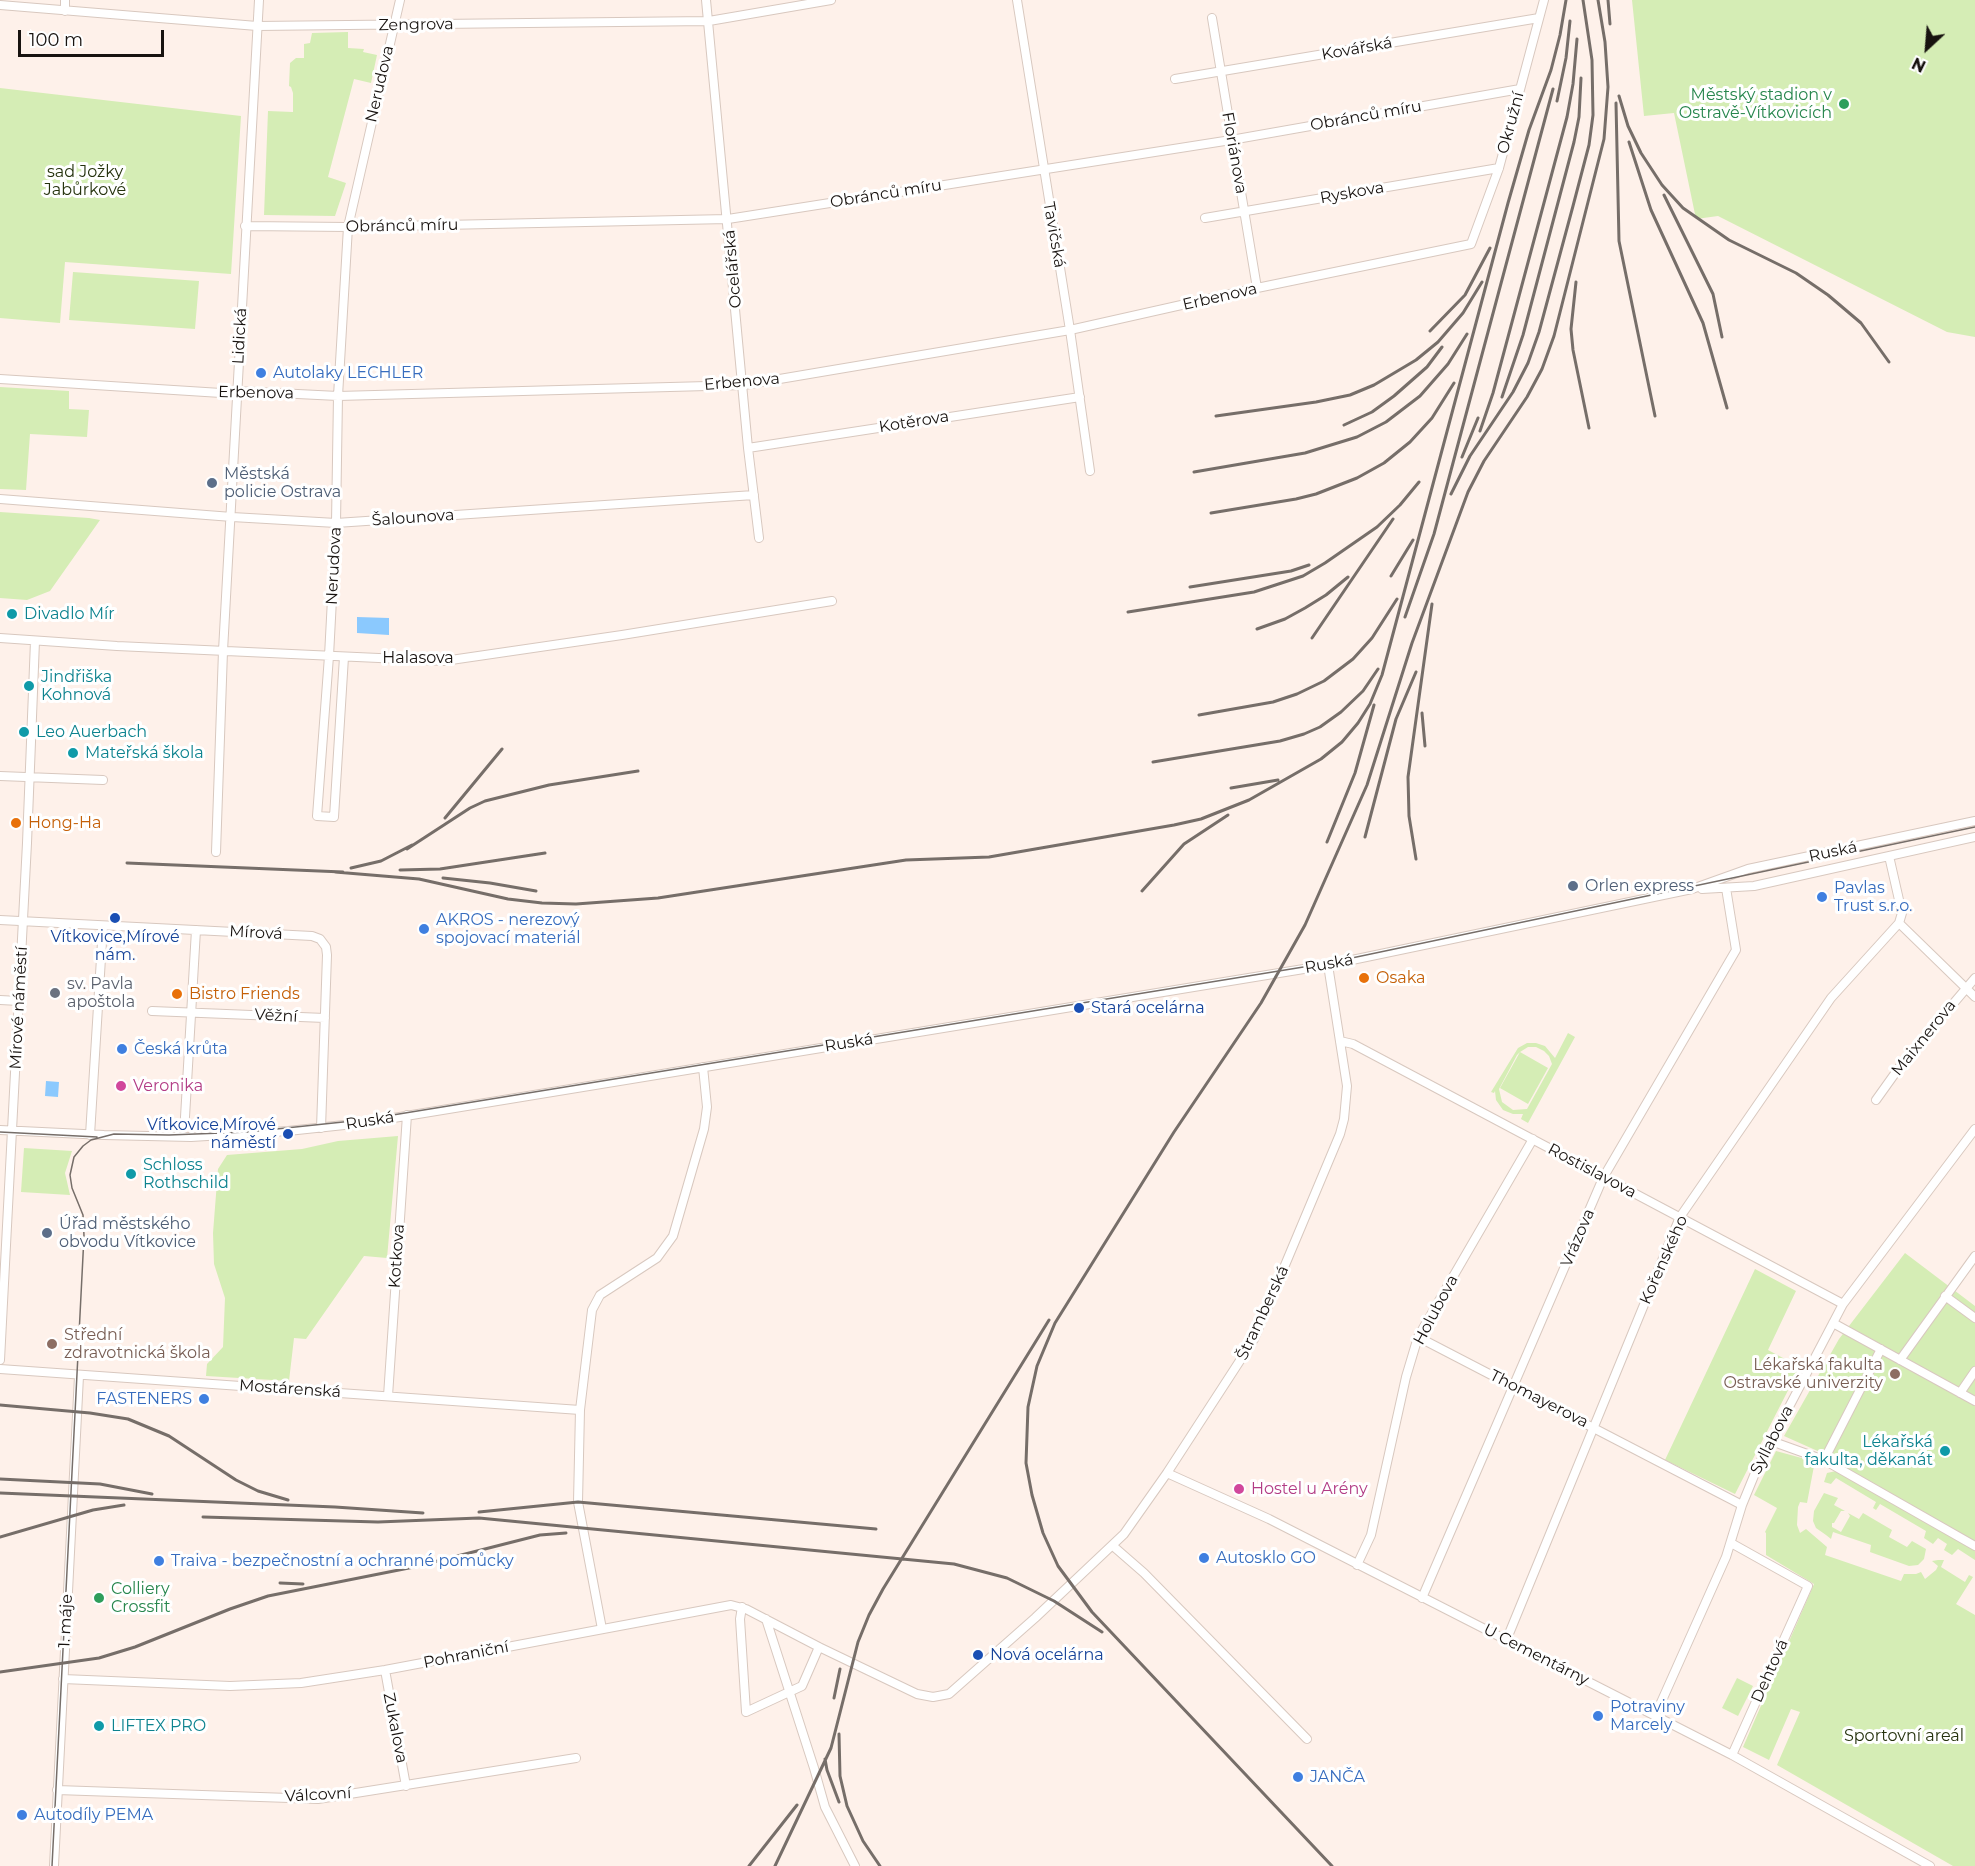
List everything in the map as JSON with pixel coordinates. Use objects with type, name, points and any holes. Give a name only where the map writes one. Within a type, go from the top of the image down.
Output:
[{"type":"street","points":[[64,11],[65,0]]},
{"type":"street","name":"Lidická","points":[[216,852],[223,651],[259,0]]},
{"type":"street","name":"Nerudova","points":[[344,657],[334,817],[317,816],[336,523],[338,396],[348,227],[400,0]]},
{"type":"street","name":"Ocelářská","points":[[706,0],[744,385],[748,448],[759,538]]},
{"type":"street","name":"Zengrova","points":[[0,5],[257,26],[393,26],[709,21],[831,0]]},
{"type":"street","name":"Tavičská","points":[[1017,0],[1070,330],[1090,471]]},
{"type":"street","name":"Okružní","points":[[1471,244],[1499,168],[1544,0]]},
{"type":"street","name":"Floriánova","points":[[1212,18],[1257,288]]},
{"type":"street","name":"Kovářská","points":[[1175,79],[1539,18]]},
{"type":"street","name":"Obránců míru","points":[[245,226],[348,227],[728,219],[1231,140],[1520,89]]},
{"type":"street","name":"Ryskova","points":[[1204,218],[1499,168]]},
{"type":"street","name":"Erbenova","points":[[0,379],[220,393],[338,396],[744,385],[1070,330],[1257,288],[1471,244]]},
{"type":"street","name":"Kotěrova","points":[[748,448],[1080,397]]},
{"type":"street","name":"Šalounova","points":[[0,499],[336,523],[754,495]]},
{"type":"street","name":"Halasova","points":[[0,638],[444,661],[832,601]]},
{"type":"street","name":"Mírové náměstí","points":[[0,1360],[35,641]]},
{"type":"street","points":[[0,776],[103,780]]},
{"type":"street","name":"Ruská","points":[[1692,890],[1748,869],[1975,821]]},
{"type":"street","name":"Ruská","points":[[0,1130],[90,1135],[226,1136],[321,1128],[1328,965],[1692,890],[1754,886],[1975,837]]},
{"type":"street","points":[[1889,856],[1902,914],[1899,923],[1975,997]]},
{"type":"street","name":"Vrázova","points":[[1422,1598],[1603,1178],[1737,950],[1726,888]]},
{"type":"street","name":"Mírová","points":[[0,920],[312,936],[320,939],[327,950],[321,1128]]},
{"type":"street","name":"Kořenského","points":[[1506,1641],[1680,1217],[1831,998],[1899,923]]},
{"type":"street","points":[[90,1135],[103,926]]},
{"type":"street","points":[[185,1117],[196,930]]},
{"type":"street","name":"Štramberská","points":[[852,1664],[922,1696],[945,1695],[957,1687],[1113,1546],[1167,1473],[1254,1339],[1340,1134],[1347,1096],[1341,1041],[1328,965]]},
{"type":"street","name":"Maixnerova","points":[[1876,1100],[1901,1065],[1975,978]]},
{"type":"street","points":[[0,1000],[19,1001]]},
{"type":"street","name":"Věžní","points":[[152,1011],[325,1018]]},
{"type":"street","name":"Rostislavova","points":[[1341,1041],[1353,1044],[1843,1304]]},
{"type":"street","points":[[602,1629],[578,1502],[580,1410],[592,1310],[600,1295],[657,1258],[673,1236],[704,1129],[707,1107],[703,1067]]},
{"type":"street","name":"Kotkova","points":[[388,1396],[407,1115]]},
{"type":"street","name":"Syllabova","points":[[1655,1716],[1731,1544],[1742,1505],[1758,1466],[1843,1304],[1975,1129]]},
{"type":"street","name":"Holubova","points":[[1357,1565],[1371,1535],[1406,1377],[1418,1337],[1533,1139]]},
{"type":"street","points":[[1900,1360],[1975,1256]]},
{"type":"street","points":[[1945,1296],[1975,1318]]},
{"type":"street","points":[[1833,1323],[1975,1401]]},
{"type":"street","name":"Thomayerova","points":[[1418,1337],[1742,1505]]},
{"type":"street","points":[[1824,1460],[1881,1349]]},
{"type":"street","name":"Mostárenská","points":[[0,1369],[580,1410]]},
{"type":"street","points":[[1960,1393],[1975,1371]]},
{"type":"street","name":"1. máje","points":[[54,1866],[79,1376]]},
{"type":"street","points":[[1771,1441],[1824,1460],[1975,1546]]},
{"type":"street","name":"U Cementárny","points":[[1167,1473],[1253,1511],[1732,1755],[1930,1866]]},
{"type":"street","name":"Dehtová","points":[[1731,1544],[1808,1586],[1732,1755]]},
{"type":"street","points":[[1113,1546],[1158,1586],[1307,1739]]},
{"type":"street","name":"Pohraniční","points":[[63,1679],[230,1686],[277,1685],[385,1670],[727,1606],[742,1607],[852,1664]]},
{"type":"street","points":[[742,1607],[740,1619],[746,1712],[802,1686],[819,1647]]},
{"type":"street","points":[[766,1619],[825,1807],[855,1866]]},
{"type":"street","name":"Zukalova","points":[[385,1670],[406,1786]]},
{"type":"street","name":"Válcovní","points":[[57,1790],[311,1799],[576,1758]]},
{"type":"green space","points":[[1632,0],[1975,0],[1975,337],[1947,332],[1718,216],[1696,219],[1674,113],[1644,116]]},
{"type":"green space","points":[[348,32],[348,48],[364,49],[363,52],[377,55],[371,83],[354,79],[328,177],[346,183],[335,216],[264,215],[268,111],[293,112],[293,93],[289,86],[290,63],[296,58],[304,58],[304,44],[310,43],[312,33]]},
{"type":"green space","name":"sad Jožky Jabůrkové","points":[[0,88],[241,116],[231,274],[65,262],[60,323],[0,318]]},
{"type":"green space","points":[[73,272],[199,281],[195,329],[69,320]]},
{"type":"green space","points":[[0,387],[69,391],[69,409],[89,410],[87,437],[30,434],[26,490],[0,489]]},
{"type":"green space","points":[[0,512],[100,520],[50,591],[27,600],[0,598]]},
{"type":"green space","points":[[1568,1033],[1575,1037],[1528,1123],[1521,1119],[1523,1114],[1513,1114],[1503,1110],[1496,1100],[1495,1091],[1491,1092],[1518,1048],[1527,1043],[1536,1043],[1545,1046],[1555,1058]],"holes":[[[1528,1047],[1536,1047],[1544,1051],[1552,1064],[1527,1109],[1513,1110],[1502,1102],[1499,1089],[1517,1055]]]},
{"type":"green space","points":[[1520,1052],[1548,1068],[1528,1104],[1500,1088]]},
{"type":"green space","points":[[398,1136],[387,1258],[364,1256],[306,1339],[294,1338],[289,1381],[206,1376],[207,1364],[223,1347],[225,1298],[214,1264],[213,1233],[218,1169],[227,1155],[302,1149],[338,1141]]},
{"type":"green space","points":[[24,1148],[72,1151],[65,1173],[70,1195],[21,1192]]},
{"type":"green space","name":"Lékařská fakulta Ostravské univerzity","points":[[1905,1253],[1975,1306],[1975,1560],[1958,1549],[1952,1555],[1944,1550],[1947,1544],[1938,1538],[1933,1544],[1924,1538],[1926,1531],[1880,1504],[1876,1510],[1873,1508],[1876,1502],[1836,1478],[1831,1484],[1824,1482],[1827,1473],[1836,1471],[1840,1461],[1784,1436],[1839,1339]]},
{"type":"green space","points":[[1755,1269],[1796,1291],[1768,1350],[1800,1367],[1735,1494],[1665,1460]]},
{"type":"green space","name":"Sportovní areál","points":[[1776,1451],[1809,1460],[1814,1466],[1807,1503],[1800,1502],[1798,1507],[1797,1525],[1800,1533],[1806,1529],[1827,1547],[1825,1555],[1901,1581],[1904,1574],[1921,1572],[1925,1579],[1938,1566],[1932,1561],[1938,1560],[1944,1560],[1941,1567],[1965,1582],[1969,1575],[1973,1577],[1956,1604],[1975,1615],[1975,1866],[1953,1866],[1777,1765],[1800,1712],[1791,1709],[1769,1760],[1743,1747],[1814,1584],[1766,1555],[1765,1532],[1777,1508],[1754,1495]]},
{"type":"green space","points":[[1824,1493],[1838,1498],[1834,1505],[1845,1511],[1841,1511],[1832,1523],[1832,1527],[1841,1532],[1850,1516],[1848,1513],[1859,1519],[1863,1513],[1892,1530],[1889,1537],[1907,1547],[1912,1541],[1926,1549],[1924,1559],[1918,1565],[1909,1566],[1870,1552],[1871,1545],[1833,1532],[1831,1539],[1816,1528],[1813,1521],[1814,1511]]},
{"type":"green space","points":[[1737,1678],[1753,1686],[1738,1716],[1722,1708]]},
{"type":"water","points":[[357,617],[389,618],[389,635],[357,633]]},
{"type":"water","points":[[46,1081],[59,1082],[58,1097],[45,1096]]},
{"type":"tram line","points":[[52,1866],[84,1236],[83,1215],[72,1188],[70,1175],[74,1157],[91,1140],[114,1134],[169,1135],[248,1132],[362,1120],[1328,963],[1975,827]]},
{"type":"tram line","points":[[0,1132],[97,1137]]},
{"type":"railway","points":[[335,872],[419,879],[508,899],[542,903],[576,904],[658,898],[906,860],[989,857],[1174,825],[1201,819],[1249,800],[1321,759],[1342,742],[1358,723],[1370,704],[1382,675],[1508,203],[1529,130],[1551,70],[1566,0]]},
{"type":"railway","points":[[1451,494],[1470,456],[1513,392],[1528,363],[1539,332],[1573,206],[1589,145],[1593,115],[1592,60],[1583,0]]},
{"type":"railway","points":[[1332,1866],[1092,1612],[1058,1566],[1043,1533],[1032,1495],[1026,1463],[1028,1407],[1037,1366],[1055,1323],[1174,1132],[1261,1003],[1305,925],[1367,785],[1412,643],[1468,492],[1484,461],[1527,397],[1542,369],[1554,336],[1604,139],[1608,87],[1605,42],[1598,0]]},
{"type":"railway","points":[[1608,0],[1610,24]]},
{"type":"railway","points":[[1557,101],[1566,58],[1570,21]]},
{"type":"railway","points":[[1480,431],[1493,393],[1567,117],[1577,39]]},
{"type":"railway","points":[[1502,397],[1523,335],[1574,142],[1579,117],[1581,78]]},
{"type":"railway","points":[[1405,617],[1434,534],[1553,89]]},
{"type":"railway","points":[[1619,96],[1628,126],[1641,153],[1662,185],[1683,208],[1729,240],[1796,273],[1828,295],[1861,323],[1889,362]]},
{"type":"railway","points":[[1616,103],[1619,241],[1655,416]]},
{"type":"railway","points":[[1629,142],[1651,210],[1703,323],[1727,408]]},
{"type":"railway","points":[[1664,195],[1713,294],[1722,337]]},
{"type":"railway","points":[[1430,331],[1465,295],[1490,248]]},
{"type":"railway","points":[[1216,416],[1316,402],[1350,395],[1374,385],[1416,360],[1438,342],[1463,313],[1482,282]]},
{"type":"railway","points":[[1576,282],[1571,329],[1589,428]]},
{"type":"railway","points":[[1194,472],[1305,453],[1357,437],[1386,422],[1420,396],[1448,364],[1467,334]]},
{"type":"railway","points":[[1344,425],[1372,412],[1394,396],[1427,367],[1442,347]]},
{"type":"railway","points":[[1211,513],[1296,499],[1357,478],[1384,463],[1410,442],[1432,418],[1454,383]]},
{"type":"railway","points":[[1462,457],[1478,418]]},
{"type":"railway","points":[[1128,612],[1254,592],[1303,576],[1377,527],[1400,505],[1419,482]]},
{"type":"railway","points":[[1312,638],[1393,519]]},
{"type":"railway","points":[[1391,576],[1413,540]]},
{"type":"railway","points":[[1190,587],[1291,571],[1309,565]]},
{"type":"railway","points":[[1257,629],[1285,619],[1305,608],[1348,577]]},
{"type":"railway","points":[[1199,715],[1273,702],[1324,681],[1353,659],[1372,638],[1397,599]]},
{"type":"railway","points":[[1416,859],[1409,816],[1408,777],[1432,604]]},
{"type":"railway","points":[[1153,762],[1280,741],[1304,734],[1320,727],[1341,712],[1363,691],[1378,669]]},
{"type":"railway","points":[[1365,837],[1396,719],[1416,672]]},
{"type":"railway","points":[[1327,842],[1355,773],[1374,705]]},
{"type":"railway","points":[[1422,713],[1425,746]]},
{"type":"railway","points":[[445,818],[502,749]]},
{"type":"railway","points":[[407,849],[470,808],[485,801],[549,785],[638,771]]},
{"type":"railway","points":[[1231,788],[1278,780]]},
{"type":"railway","points":[[1142,891],[1184,844],[1228,815]]},
{"type":"railway","points":[[351,868],[381,861],[412,845]]},
{"type":"railway","points":[[400,870],[440,869],[545,853]]},
{"type":"railway","points":[[127,863],[343,872]]},
{"type":"railway","points":[[443,878],[536,891]]},
{"type":"railway","points":[[775,1866],[831,1748],[858,1642],[869,1615],[1049,1320]]},
{"type":"railway","points":[[0,1405],[90,1413],[128,1419],[169,1436],[236,1480],[258,1491],[288,1500]]},
{"type":"railway","points":[[0,1479],[100,1484],[152,1494]]},
{"type":"railway","points":[[0,1493],[335,1507],[423,1513]]},
{"type":"railway","points":[[479,1512],[578,1502],[876,1529]]},
{"type":"railway","points":[[0,1537],[93,1510],[124,1505]]},
{"type":"railway","points":[[203,1517],[378,1522],[479,1518],[954,1564],[1007,1578],[1054,1601],[1102,1632]]},
{"type":"railway","points":[[0,1672],[99,1658],[135,1647],[268,1596],[414,1567],[540,1535],[566,1533]]},
{"type":"railway","points":[[280,1583],[303,1584]]},
{"type":"railway","points":[[834,1698],[840,1669]]},
{"type":"railway","points":[[839,1734],[840,1776],[847,1806],[863,1841],[880,1866]]},
{"type":"railway","points":[[825,1759],[839,1802]]},
{"type":"railway","points":[[749,1866],[797,1805]]},
{"type":"place","name":"Městský stadion v Ostravě-Vítkovicích","points":[[1844,104]]},
{"type":"place","name":"Autolaky LECHLER","points":[[261,373]]},
{"type":"place","name":"Městská policie Ostrava","points":[[212,483]]},
{"type":"place","name":"Divadlo Mír","points":[[12,614]]},
{"type":"place","name":"Jindřiška Kohnová","points":[[29,686]]},
{"type":"place","name":"Leo Auerbach","points":[[24,732]]},
{"type":"place","name":"Mateřská škola","points":[[73,753]]},
{"type":"place","name":"Hong-Ha","points":[[16,823]]},
{"type":"place","name":"Orlen express","points":[[1573,886]]},
{"type":"place","name":"Pavlas Trust s.r.o.","points":[[1822,897]]},
{"type":"place","name":"Vítkovice,Mírové nám.","points":[[115,918]]},
{"type":"place","name":"AKROS - nerezový spojovací materiál","points":[[424,929]]},
{"type":"place","name":"Osaka","points":[[1364,978]]},
{"type":"place","name":"sv. Pavla apoštola","points":[[55,993]]},
{"type":"place","name":"Bistro Friends","points":[[177,994]]},
{"type":"place","name":"Stará ocelárna","points":[[1079,1008]]},
{"type":"place","name":"Česká krůta","points":[[122,1049]]},
{"type":"place","name":"Veronika","points":[[121,1086]]},
{"type":"place","name":"Vítkovice,Mírové náměstí","points":[[288,1134]]},
{"type":"place","name":"Schloss Rothschild","points":[[131,1174]]},
{"type":"place","name":"Úřad městského obvodu Vítkovice","points":[[47,1233]]},
{"type":"place","name":"Střední zdravotnická škola","points":[[52,1344]]},
{"type":"place","name":"Lékařská fakulta Ostravské univerzity","points":[[1895,1374]]},
{"type":"place","name":"FASTENERS","points":[[204,1399]]},
{"type":"place","name":"Lékařská fakulta, děkanát","points":[[1945,1451]]},
{"type":"place","name":"Hostel u Arény","points":[[1239,1489]]},
{"type":"place","name":"Autosklo GO","points":[[1204,1558]]},
{"type":"place","name":"Traiva - bezpečnostní a ochranné pomůcky","points":[[159,1561]]},
{"type":"place","name":"Colliery Crossfit","points":[[99,1598]]},
{"type":"place","name":"Nová ocelárna","points":[[978,1655]]},
{"type":"place","name":"Potraviny Marcely","points":[[1598,1716]]},
{"type":"place","name":"LIFTEX PRO","points":[[99,1726]]},
{"type":"place","name":"JANČA","points":[[1298,1777]]},
{"type":"place","name":"Autodíly PEMA","points":[[22,1815]]}]
